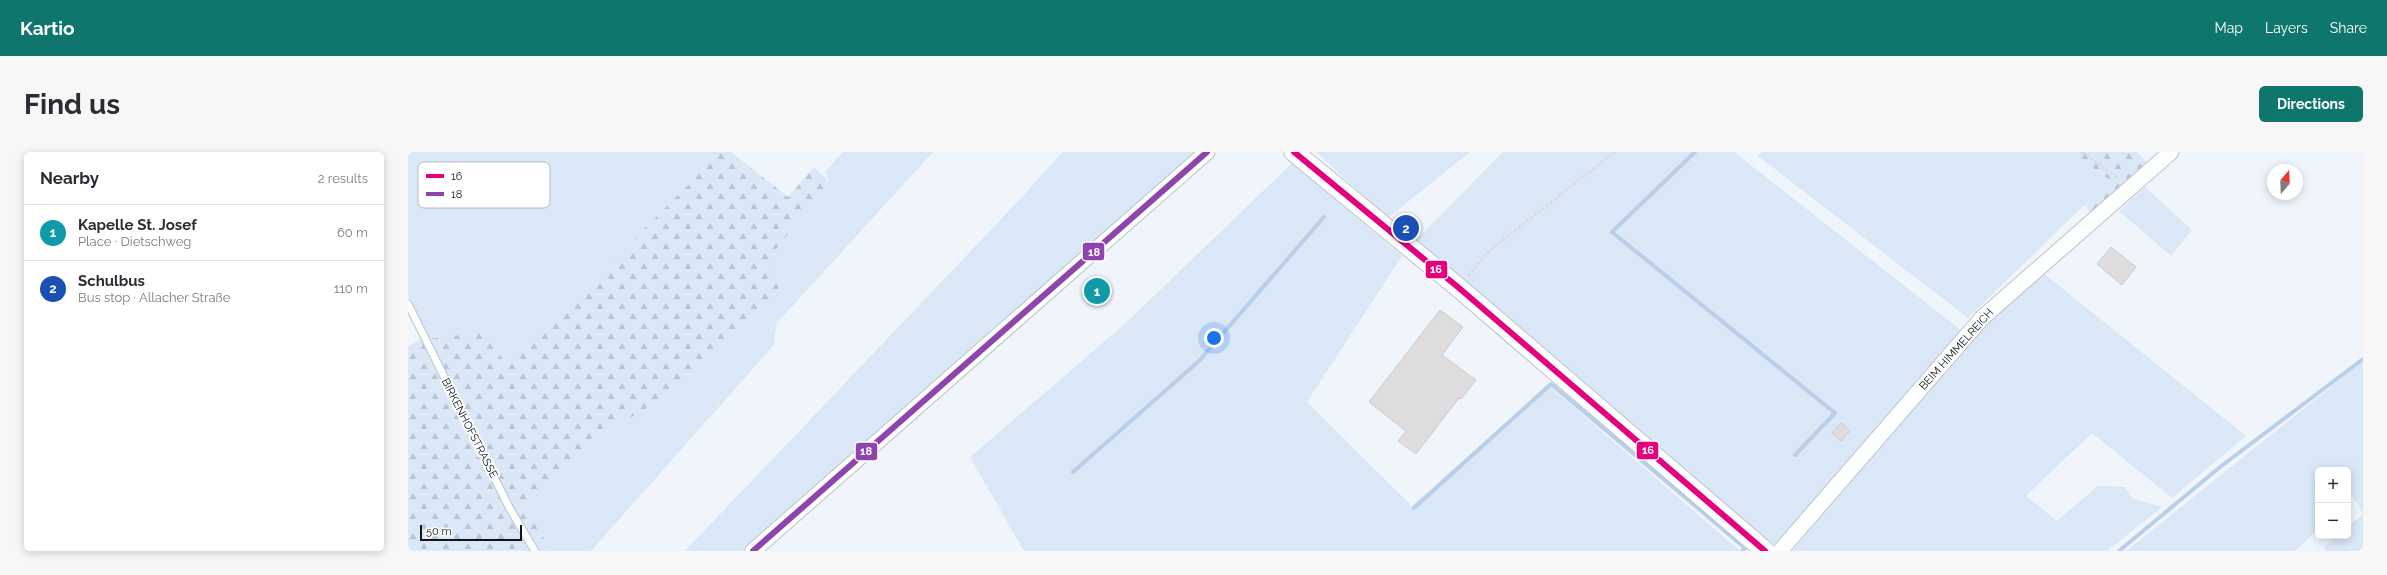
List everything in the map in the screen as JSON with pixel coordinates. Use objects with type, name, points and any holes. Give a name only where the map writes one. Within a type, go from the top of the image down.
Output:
[{"type":"street","points":[[753,551],[1207,152]]},
{"type":"street","points":[[1294,152],[1459,288],[1765,551]]},
{"type":"street","name":"BEIM HIMMELREICH","points":[[1780,551],[1982,318],[2171,152]]},
{"type":"lane","name":"BIRKENHOFSTRASSE","points":[[408,304],[510,509],[535,551]]},
{"type":"path","points":[[1459,288],[1490,250],[1615,152]]},
{"type":"path","points":[[2082,152],[2131,187]]},
{"type":"green space","points":[[408,152],[721,152],[507,367],[486,332],[430,340],[408,297]]},
{"type":"green space","points":[[721,152],[731,152],[788,197],[814,167],[829,182],[769,258],[779,288],[685,385],[590,442],[529,506],[550,551],[408,551],[408,347],[419,340],[486,332],[507,366]]},
{"type":"green space","points":[[843,152],[933,152],[777,323],[773,346],[591,551],[550,551],[529,506],[590,442],[685,385],[768,258],[829,182],[825,172]]},
{"type":"green space","points":[[1062,152],[1198,152],[746,551],[685,551],[1025,194]]},
{"type":"green space","points":[[1316,152],[1470,152],[1388,218]]},
{"type":"green space","points":[[1503,152],[1734,152],[1962,331],[1775,545],[1459,288],[1414,242]]},
{"type":"green space","points":[[1761,152],[2069,152],[2110,180],[1968,318],[1758,156]]},
{"type":"green space","points":[[2069,152],[2137,152],[2150,166],[2095,219],[2085,205],[2110,180]]},
{"type":"green space","points":[[1292,163],[1402,256],[1307,402],[1412,506],[1548,385],[1740,551],[1024,551],[970,457],[1128,321]]},
{"type":"green space","points":[[2145,187],[2192,230],[2171,256],[2119,211]]},
{"type":"green space","points":[[2043,273],[2246,436],[2172,498],[2092,433],[2026,496],[2057,521],[2098,486],[2125,487],[2132,498],[2162,507],[2107,551],[1792,551],[1988,321]]},
{"type":"green space","points":[[2363,361],[2363,514],[2352,496],[2351,497],[2351,467],[2315,467],[2315,532],[2295,551],[2126,551]]},
{"type":"green space","points":[[2363,514],[2363,551],[2326,551],[2323,548],[2334,539],[2351,539],[2351,524]]},
{"type":"building","points":[[2111,247],[2136,267],[2122,285],[2097,264]]},
{"type":"building","points":[[1440,310],[1463,327],[1442,355],[1476,380],[1461,399],[1459,398],[1416,454],[1398,441],[1406,431],[1369,402]]},
{"type":"building","points":[[1841,423],[1850,431],[1841,441],[1832,433]]},
{"type":"waterway","points":[[1695,152],[1612,232],[1835,413],[1795,455]]},
{"type":"waterway","points":[[1073,472],[1199,361],[1324,217]]},
{"type":"waterway","points":[[2119,551],[2220,467],[2363,359]]},
{"type":"waterway","points":[[1414,508],[1551,384],[1745,548],[1742,551]]},
{"type":"transit line","name":"18","points":[[753,551],[1207,152]]},
{"type":"transit line","name":"16","points":[[1294,152],[1459,288],[1765,551]]},
{"type":"place","name":"Schulbus","points":[[1406,228]]},
{"type":"place","name":"Kapelle St. Josef","points":[[1097,291]]}]
